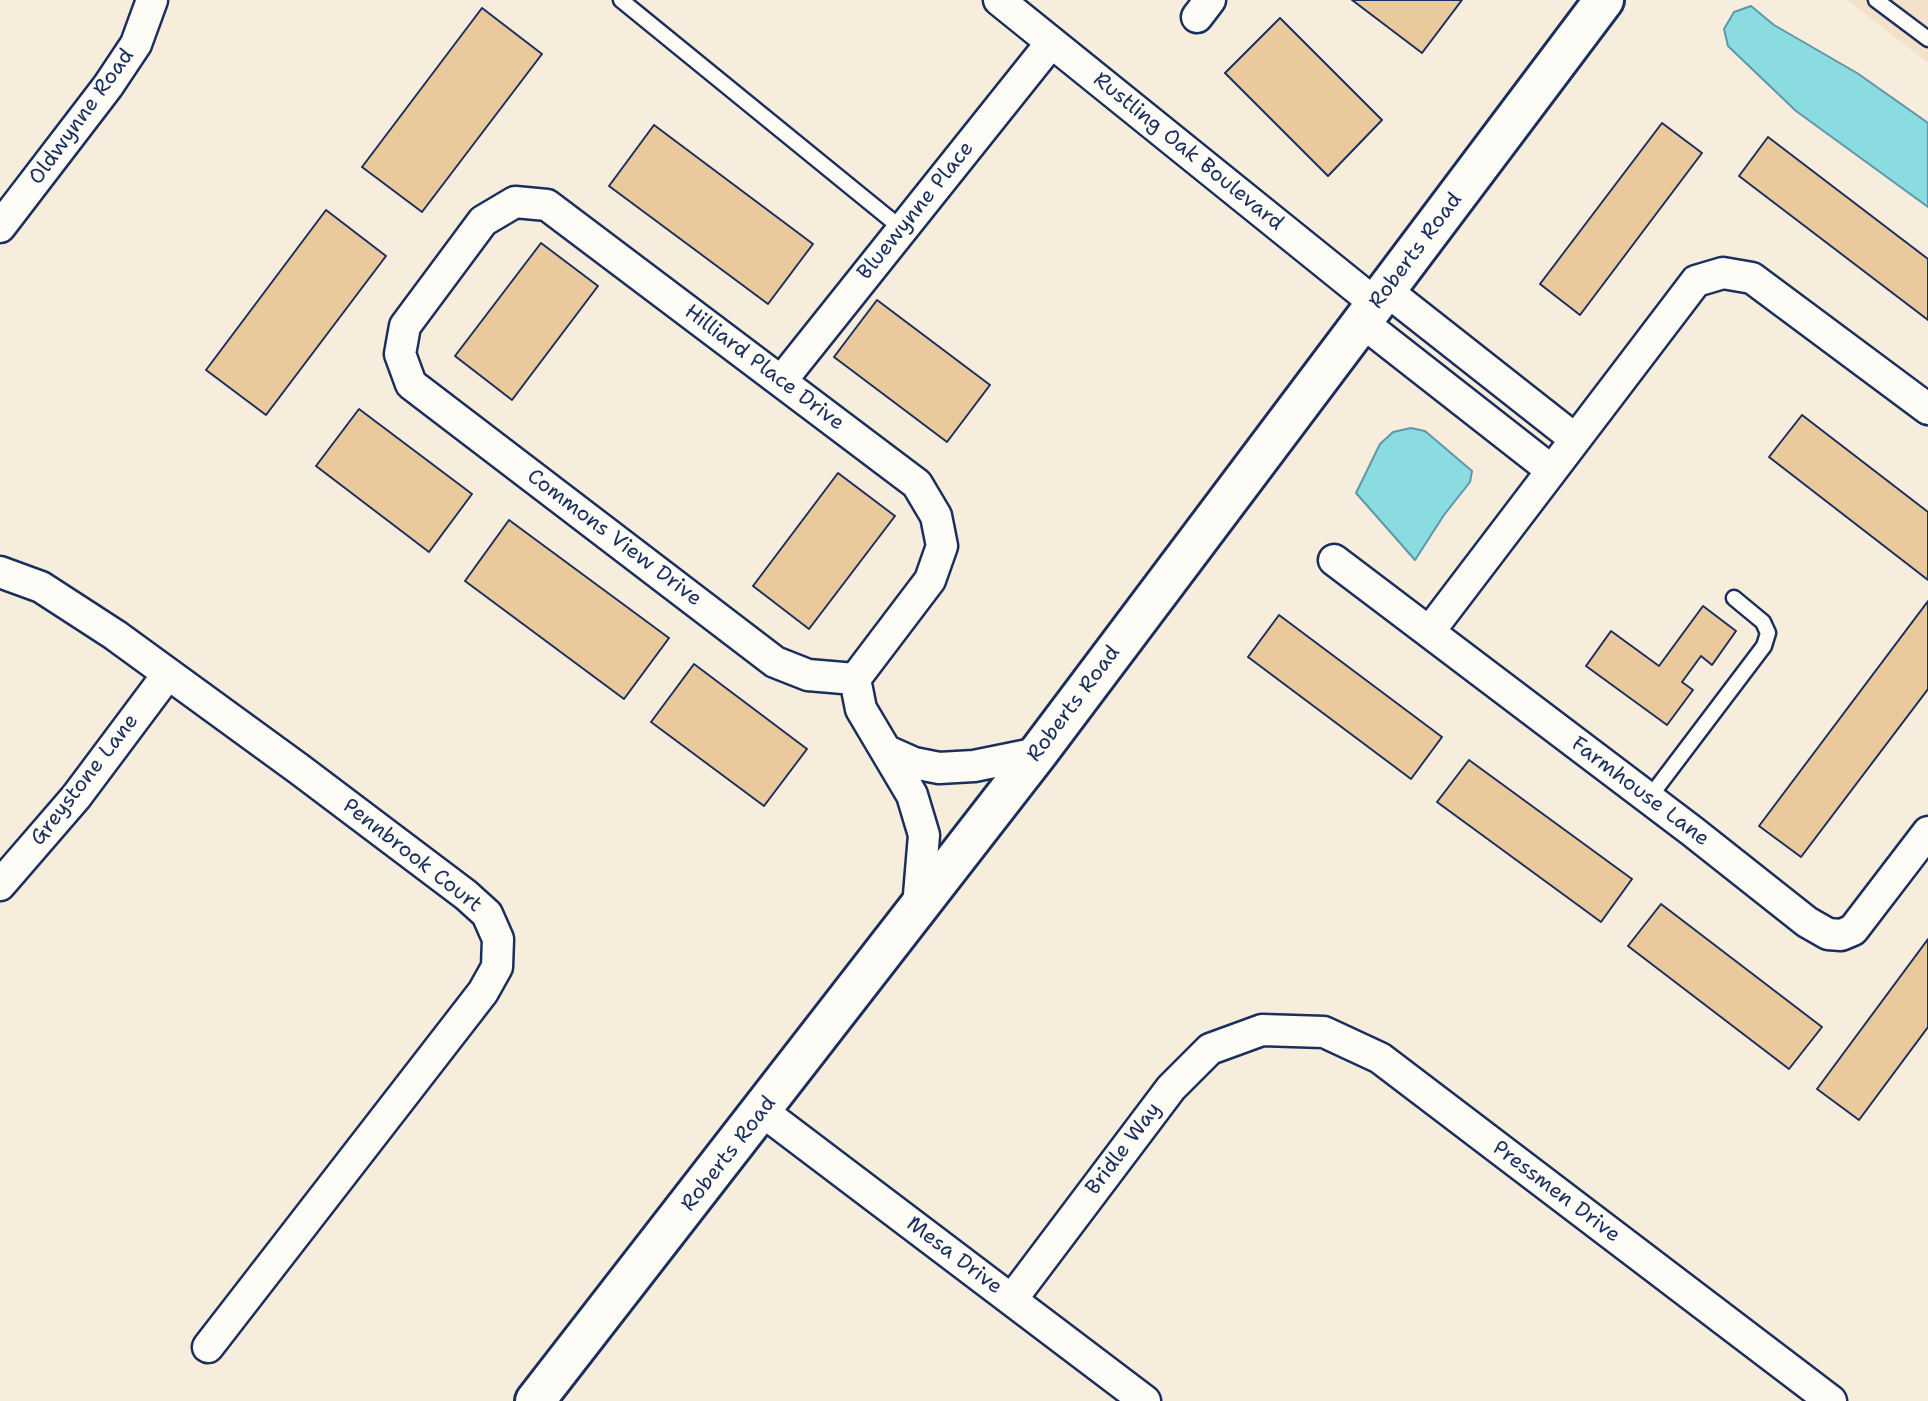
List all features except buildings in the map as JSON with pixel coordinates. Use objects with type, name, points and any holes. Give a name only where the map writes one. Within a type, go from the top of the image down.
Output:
[{"type":"main road","name":"Roberts Road","points":[[536,1401],[1038,753],[1375,306],[1598,2]]},
{"type":"street","name":"Oldwynne Road","points":[[0,227],[108,86],[136,44],[152,0]]},
{"type":"street","name":"Rustling Oak Boulevard","points":[[999,0],[1375,306]]},
{"type":"street","name":"Bluewynne Place","points":[[782,380],[1051,43]]},
{"type":"street","name":"Hilliard Place Drive","points":[[400,355],[405,326],[484,220],[515,202],[547,205],[917,484],[936,516],[942,546],[930,580],[855,679]]},
{"type":"street","points":[[1429,632],[1696,281],[1723,273],[1752,278],[1928,409]]},
{"type":"street","points":[[1375,306],[1575,439]]},
{"type":"street","points":[[1375,306],[1551,470]]},
{"type":"street","name":"Commons View Drive","points":[[400,355],[411,384],[775,662],[808,675],[855,679]]},
{"type":"street","name":"Farmhouse Lane","points":[[1334,560],[1648,797],[1807,922],[1828,934],[1841,935],[1853,930],[1928,832]]},
{"type":"street","name":"Pennbrook Court","points":[[0,572],[41,587],[168,674],[466,895],[487,914],[498,939],[496,967],[483,992],[208,1347]]},
{"type":"street","name":"Greystone Lane","points":[[0,885],[76,797],[168,674]]},
{"type":"street","points":[[855,679],[861,709],[912,795],[924,835],[918,907]]},
{"type":"street","points":[[887,751],[939,768],[974,766],[1038,753]]},
{"type":"street","name":"Bridle Way","points":[[1012,1299],[1171,1088],[1210,1049],[1262,1030]]},
{"type":"street","name":"Pressmen Drive","points":[[1262,1030],[1324,1032],[1380,1058],[1831,1401]]},
{"type":"street","name":"Mesa Drive","points":[[762,1111],[1145,1401]]},
{"type":"lane","points":[[621,0],[901,228]]},
{"type":"lane","points":[[1876,0],[1928,39]]},
{"type":"lane","points":[[1648,797],[1764,646],[1768,633],[1763,622],[1734,598]]},
{"type":"shaded area","points":[[1847,0],[1928,0],[1928,63]]},
{"type":"water","points":[[1751,6],[1774,25],[1857,73],[1928,123],[1928,207],[1796,111],[1728,46],[1724,29],[1734,12]]},
{"type":"water","points":[[1411,428],[1425,431],[1472,471],[1470,482],[1444,515],[1415,560],[1356,493],[1380,444],[1393,432]]}]
